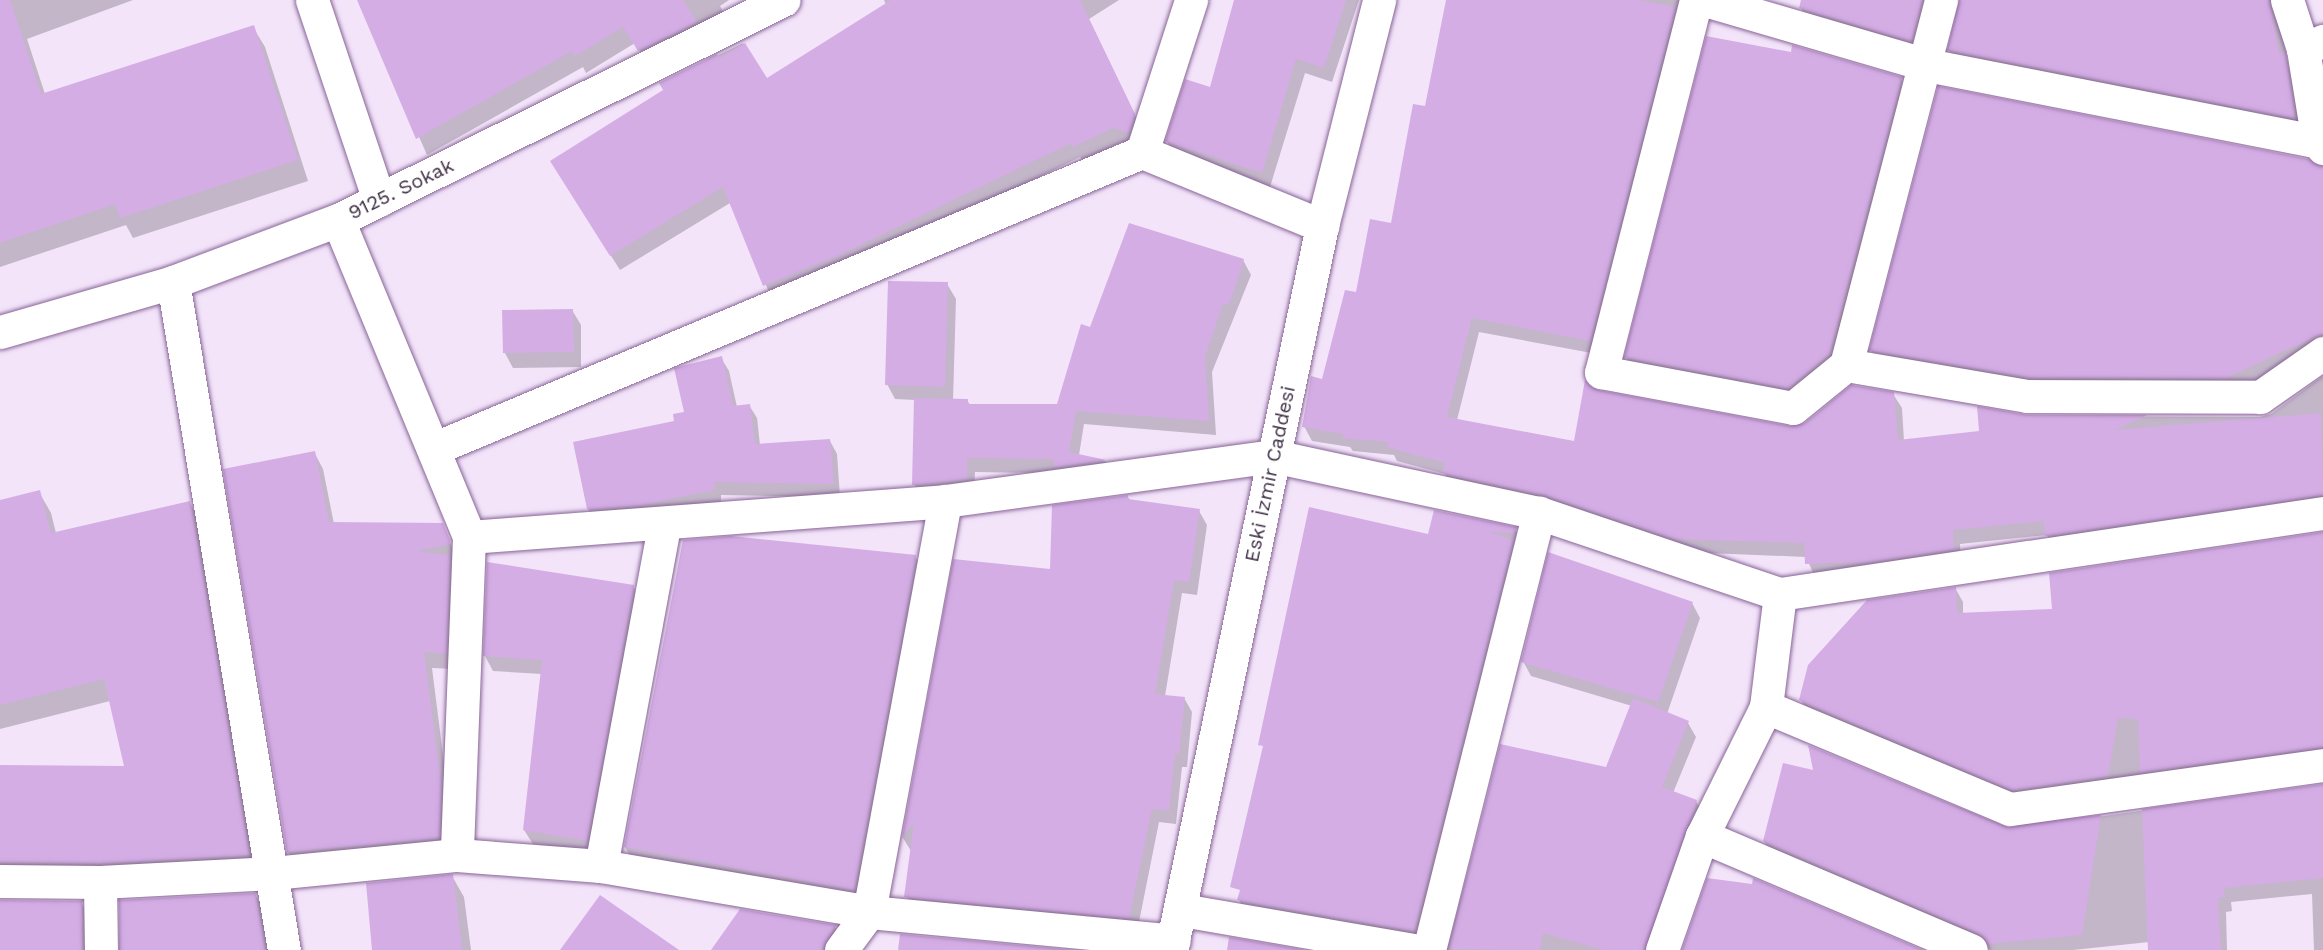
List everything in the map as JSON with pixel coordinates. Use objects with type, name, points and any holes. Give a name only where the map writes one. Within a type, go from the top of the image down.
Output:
[{"type":"street","points":[[312,0],[379,200]]},
{"type":"street","name":"9125. Sokak","points":[[0,332],[173,282],[338,220],[784,0]]},
{"type":"street","points":[[1142,152],[1191,0]]},
{"type":"street","name":"Eski İzmir Caddesi","points":[[1173,945],[1322,226],[1379,0]]},
{"type":"street","points":[[1696,0],[1601,372],[1793,408],[1846,365],[1927,65],[1941,0]]},
{"type":"street","points":[[1705,0],[1927,65],[2320,145],[2313,45],[2287,0]]},
{"type":"street","points":[[433,449],[1142,152],[1322,226]]},
{"type":"street","points":[[338,220],[469,537],[457,855]]},
{"type":"street","points":[[173,282],[284,950]]},
{"type":"street","points":[[1846,365],[2027,396],[2260,397],[2323,353]]},
{"type":"street","points":[[469,537],[663,525],[945,501],[1273,456],[1539,513],[1780,594],[2323,513]]},
{"type":"street","points":[[842,950],[869,912],[945,501]]},
{"type":"street","points":[[1430,950],[1539,513]]},
{"type":"street","points":[[601,866],[663,525]]},
{"type":"street","points":[[1662,950],[1702,836],[1766,707],[1780,594]]},
{"type":"street","points":[[1766,707],[2010,809],[2323,765]]},
{"type":"street","points":[[1702,836],[1971,950]]},
{"type":"street","points":[[0,881],[100,882],[273,873],[457,855],[601,866],[869,912],[1173,945]]},
{"type":"street","points":[[100,882],[101,950]]},
{"type":"street","points":[[1182,910],[1414,950]]},
{"type":"building","points":[[0,0],[10,0],[41,94],[254,25],[298,160],[120,218],[115,204],[0,243]]},
{"type":"building","points":[[357,0],[683,0],[697,22],[638,51],[623,27],[575,56],[572,51],[416,139]]},
{"type":"building","points":[[891,0],[1080,0],[1135,114],[1129,133],[1113,128],[1073,147],[1071,143],[842,254],[763,286],[723,187],[610,256],[550,161],[663,90],[659,83],[717,54],[719,58],[745,43],[767,78]]},
{"type":"building","points":[[1234,0],[1346,0],[1324,68],[1296,59],[1262,173],[1165,141],[1185,79],[1210,87]]},
{"type":"building","points":[[1446,0],[1639,0],[1675,7],[1590,341],[1472,318],[1447,417],[1574,441],[1585,380],[1598,390],[1790,426],[1805,423],[1851,385],[1894,392],[1898,440],[1979,431],[1977,406],[2027,415],[2147,415],[2115,430],[2321,413],[2323,495],[2045,536],[2044,521],[1953,530],[1954,549],[1869,562],[1805,564],[1804,543],[1674,539],[1545,495],[1442,473],[1445,463],[1387,447],[1389,442],[1343,438],[1343,434],[1302,427],[1311,376],[1322,379],[1345,290],[1356,292],[1370,219],[1391,223],[1413,104],[1425,106]]},
{"type":"building","points":[[1801,0],[1922,0],[1911,41],[1799,8]]},
{"type":"building","points":[[1959,0],[2269,0],[2279,52],[2285,53],[2295,118],[1947,50]]},
{"type":"building","points":[[1706,36],[1791,52],[1792,45],[1902,77],[1829,354],[1788,388],[1624,357]]},
{"type":"building","points":[[1938,86],[2308,159],[2323,166],[2323,333],[2226,378],[2029,377],[1869,350]]},
{"type":"building","points":[[1129,223],[1244,259],[1229,305],[1223,304],[1205,357],[1209,421],[1076,411],[1069,452],[1106,460],[1054,467],[1054,459],[967,458],[967,479],[912,485],[914,398],[968,399],[968,404],[1057,404],[1081,324],[1090,327]]},
{"type":"building","points":[[888,281],[948,282],[945,387],[885,385]]},
{"type":"building","points":[[573,309],[574,352],[503,353],[502,310]]},
{"type":"building","points":[[722,356],[733,406],[750,404],[755,444],[830,439],[834,484],[714,482],[714,490],[641,505],[587,509],[573,442],[674,421],[673,414],[684,412],[674,368]]},
{"type":"building","points":[[315,451],[329,522],[443,523],[450,540],[450,544],[417,551],[450,556],[446,654],[424,652],[441,784],[439,838],[287,852],[223,469]]},
{"type":"building","points":[[40,490],[51,533],[190,501],[249,855],[100,863],[0,862],[0,765],[124,766],[104,679],[0,705],[0,500]]},
{"type":"building","points":[[1128,495],[1128,499],[1200,509],[1189,582],[1174,580],[1155,694],[1185,697],[1179,754],[1175,753],[1169,811],[1152,809],[1129,918],[904,897],[914,822],[902,838],[953,559],[1050,569],[1052,505]]},
{"type":"building","points":[[1309,507],[1428,534],[1434,510],[1516,527],[1515,533],[1490,532],[1513,540],[1414,931],[1237,900],[1240,890],[1230,887],[1263,746],[1258,745]]},
{"type":"building","points":[[2323,532],[2323,747],[2140,772],[2138,719],[2118,718],[2108,776],[2012,790],[1799,700],[1808,665],[1867,600],[1956,587],[1957,613],[2052,609],[2049,573]]},
{"type":"building","points":[[731,536],[916,555],[854,890],[624,847],[683,540]]},
{"type":"building","points":[[1548,552],[1693,602],[1658,702],[1521,662]]},
{"type":"building","points":[[487,562],[634,585],[587,841],[523,830],[542,660],[483,656]]},
{"type":"building","points":[[1633,698],[1689,721],[1662,787],[1697,800],[1644,950],[1603,950],[1543,933],[1540,950],[1449,949],[1500,744],[1606,767]]},
{"type":"building","points":[[1808,745],[2003,826],[2101,815],[2082,935],[1988,944],[1978,933],[1763,841],[1783,763],[1813,770]]},
{"type":"building","points":[[2323,784],[2323,878],[2224,888],[2225,897],[2218,898],[2221,950],[2148,950],[2142,809]]},
{"type":"building","points":[[453,874],[462,950],[372,950],[366,883]]},
{"type":"building","points":[[1707,878],[1752,884],[1753,878],[1923,950],[1682,950]]},
{"type":"building","points":[[255,893],[265,950],[120,950],[119,900]]},
{"type":"building","points":[[600,895],[679,950],[560,950]]},
{"type":"building","points":[[0,900],[82,901],[82,950],[0,950]]},
{"type":"building","points":[[740,909],[836,925],[822,950],[711,950]]},
{"type":"building","points":[[900,934],[1071,950],[898,950]]},
{"type":"building","points":[[1229,937],[1304,950],[1227,950]]}]
